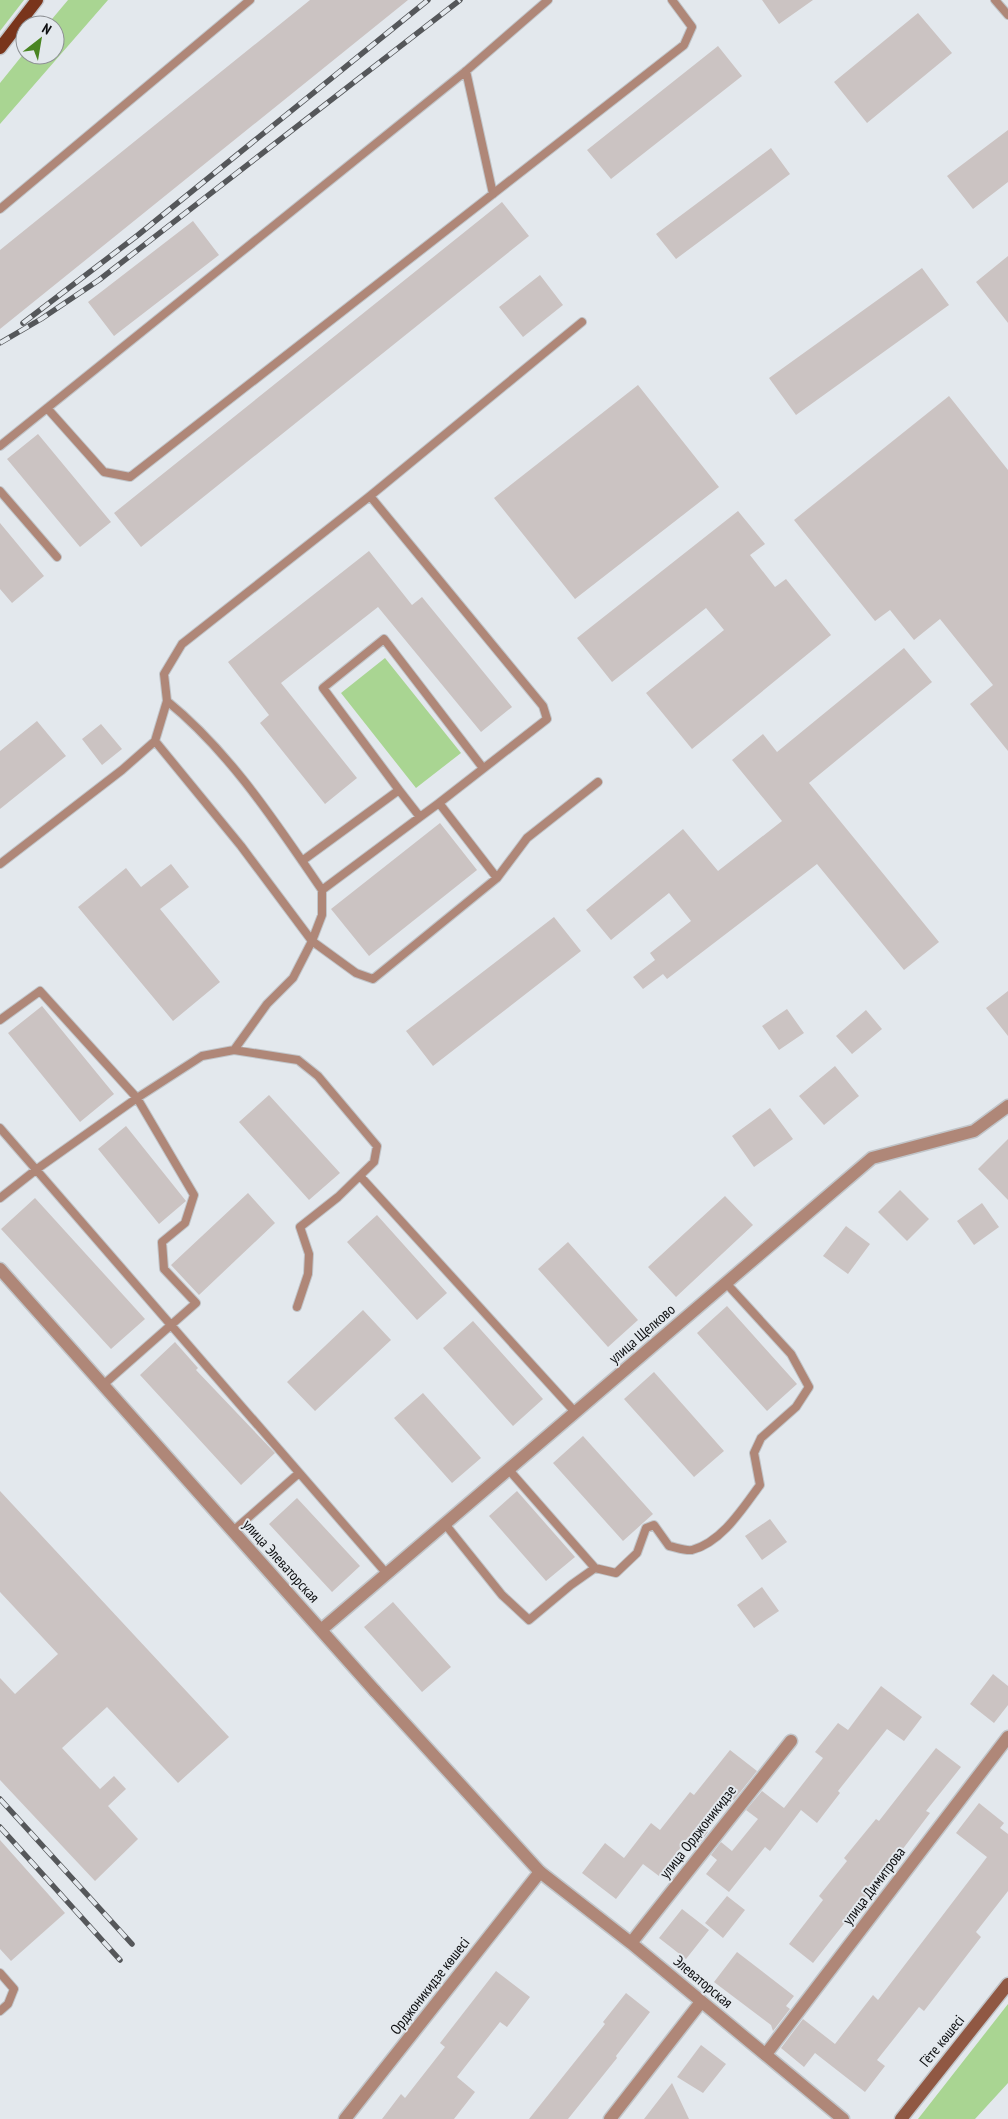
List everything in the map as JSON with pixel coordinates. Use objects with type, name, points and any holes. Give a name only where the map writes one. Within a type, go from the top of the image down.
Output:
[{"type":"main road","points":[[0,48],[37,0]]},
{"type":"main road","name":"Гёте көшесі","points":[[900,2119],[1007,1986]]},
{"type":"street","name":"улица Щелково","points":[[321,1630],[872,1158],[974,1131],[1008,1106]]},
{"type":"street","name":"улица Элеваторская","points":[[0,1269],[375,1691],[540,1872]]},
{"type":"street","name":"улица Димитрова","points":[[766,2054],[1008,1737]]},
{"type":"street","name":"улица Орджоникидзе","points":[[631,1943],[791,1741]]},
{"type":"street","name":"Элеваторская","points":[[540,1872],[631,1943],[843,2119]]},
{"type":"street","name":"Орджоникидзе көшесі","points":[[345,2119],[540,1872]]},
{"type":"street","points":[[610,2119],[701,2002]]},
{"type":"lane","points":[[0,209],[250,0]]},
{"type":"lane","points":[[0,446],[466,71],[548,0]]},
{"type":"lane","points":[[47,408],[104,472],[130,477],[684,45],[692,27],[672,0]]},
{"type":"lane","points":[[995,0],[1008,15]]},
{"type":"lane","points":[[466,71],[493,194]]},
{"type":"lane","points":[[0,864],[122,770],[155,741],[167,701],[164,674],[182,644],[370,496],[582,322]]},
{"type":"lane","points":[[0,491],[57,556]]},
{"type":"lane","points":[[322,890],[439,803],[546,718],[543,706],[370,496]]},
{"type":"lane","points":[[420,817],[324,688],[384,639],[483,768]]},
{"type":"lane","points":[[167,701],[194,723],[229,764],[273,818],[322,890],[322,915],[312,941],[293,978],[266,1004],[234,1050]]},
{"type":"lane","points":[[155,741],[241,846],[312,941],[356,973],[373,979],[497,878],[528,838],[598,782]]},
{"type":"lane","points":[[302,861],[400,790]]},
{"type":"lane","points":[[439,803],[497,878]]},
{"type":"lane","points":[[0,1020],[40,991],[136,1098],[194,1195],[185,1222],[162,1242],[164,1270],[196,1304],[102,1385]]},
{"type":"lane","points":[[0,1198],[37,1168],[136,1098],[202,1056],[234,1050],[298,1060],[318,1076],[377,1146],[374,1162],[338,1197],[300,1227],[309,1254],[308,1274],[297,1307]]},
{"type":"lane","points":[[0,1128],[37,1168],[387,1574]]},
{"type":"lane","points":[[360,1176],[576,1412]]},
{"type":"lane","points":[[509,1470],[595,1568],[616,1573],[637,1552],[646,1528],[654,1524],[668,1546],[690,1550],[720,1534],[742,1510],[760,1485],[754,1453],[761,1438],[796,1407],[809,1386],[790,1354],[726,1283]]},
{"type":"lane","points":[[233,1531],[300,1473]]},
{"type":"lane","points":[[445,1524],[502,1595],[529,1620],[595,1568]]},
{"type":"lane","points":[[0,1973],[14,1988],[8,2004],[0,2011]]},
{"type":"green space","points":[[0,0],[24,0],[0,31]]},
{"type":"green space","points":[[68,0],[108,0],[65,49],[65,15],[55,15]]},
{"type":"green space","points":[[15,64],[51,65],[0,124],[0,83]]},
{"type":"green space","points":[[385,658],[461,753],[416,788],[341,693]]},
{"type":"green space","points":[[1008,2004],[1008,2083],[975,2119],[918,2119]]},
{"type":"building","points":[[310,0],[408,0],[0,329],[0,250]]},
{"type":"building","points":[[762,0],[813,0],[779,24]]},
{"type":"building","points":[[918,13],[952,53],[867,123],[834,82]]},
{"type":"building","points":[[718,46],[742,76],[611,179],[587,150]]},
{"type":"building","points":[[1008,130],[1008,182],[973,209],[947,176]]},
{"type":"building","points":[[771,148],[790,174],[676,259],[656,234]]},
{"type":"building","points":[[502,202],[529,236],[141,547],[114,513]]},
{"type":"building","points":[[193,221],[219,255],[114,336],[88,302]]},
{"type":"building","points":[[1008,256],[1008,323],[976,282]]},
{"type":"building","points":[[922,268],[949,305],[796,415],[769,378]]},
{"type":"building","points":[[540,275],[563,305],[523,337],[499,307]]},
{"type":"building","points":[[638,385],[719,487],[575,599],[494,498]]},
{"type":"building","points":[[949,396],[1008,470],[1008,751],[970,704],[993,685],[940,619],[914,640],[890,610],[875,621],[794,520]]},
{"type":"building","points":[[38,434],[111,522],[80,547],[7,459]]},
{"type":"building","points":[[738,511],[765,544],[750,555],[775,587],[786,579],[831,635],[692,749],[646,693],[724,630],[706,608],[612,682],[577,638]]},
{"type":"building","points":[[0,523],[44,576],[12,603],[0,589]]},
{"type":"building","points":[[369,551],[412,605],[422,597],[512,707],[481,732],[378,607],[281,683],[357,778],[325,804],[260,723],[269,715],[228,662]]},
{"type":"building","points":[[904,648],[932,682],[809,783],[939,942],[904,970],[817,864],[667,979],[663,974],[643,989],[633,977],[655,960],[650,953],[691,921],[669,893],[611,940],[586,910],[683,829],[718,871],[782,821],[732,760],[763,734],[777,752]]},
{"type":"building","points":[[37,721],[66,756],[0,809],[0,751]]},
{"type":"building","points":[[101,724],[122,749],[102,765],[82,739]]},
{"type":"building","points":[[440,823],[477,870],[369,956],[331,909]]},
{"type":"building","points":[[171,864],[189,887],[160,909],[220,982],[173,1021],[78,907],[126,868],[141,887]]},
{"type":"building","points":[[554,917],[581,951],[433,1066],[406,1031]]},
{"type":"building","points":[[1008,991],[1008,1036],[986,1008]]},
{"type":"building","points":[[42,1006],[114,1094],[80,1122],[8,1033]]},
{"type":"building","points":[[787,1009],[804,1033],[779,1050],[762,1026]]},
{"type":"building","points":[[866,1010],[882,1029],[852,1054],[836,1036]]},
{"type":"building","points":[[835,1066],[859,1096],[824,1125],[799,1096]]},
{"type":"building","points":[[269,1095],[340,1173],[309,1200],[239,1122]]},
{"type":"building","points":[[770,1108],[793,1139],[754,1167],[732,1136]]},
{"type":"building","points":[[126,1126],[186,1201],[159,1224],[98,1149]]},
{"type":"building","points":[[1008,1139],[1008,1200],[978,1169]]},
{"type":"building","points":[[900,1190],[929,1219],[907,1241],[878,1212]]},
{"type":"building","points":[[248,1193],[275,1223],[199,1295],[171,1265]]},
{"type":"building","points":[[725,1196],[753,1225],[676,1297],[648,1267]]},
{"type":"building","points":[[35,1198],[145,1319],[111,1349],[1,1229]]},
{"type":"building","points":[[982,1203],[999,1227],[974,1245],[957,1221]]},
{"type":"building","points":[[377,1215],[447,1293],[417,1320],[347,1242]]},
{"type":"building","points":[[846,1226],[870,1244],[848,1274],[823,1256]]},
{"type":"building","points":[[568,1242],[638,1320],[608,1347],[538,1269]]},
{"type":"building","points":[[727,1306],[797,1384],[767,1411],[697,1333]]},
{"type":"building","points":[[363,1310],[391,1340],[315,1411],[287,1382]]},
{"type":"building","points":[[473,1321],[543,1399],[513,1426],[443,1348]]},
{"type":"building","points":[[175,1342],[198,1368],[196,1370],[275,1453],[241,1485],[140,1375]]},
{"type":"building","points":[[654,1372],[724,1451],[694,1477],[624,1399]]},
{"type":"building","points":[[423,1393],[481,1458],[452,1483],[394,1418]]},
{"type":"building","points":[[583,1436],[653,1514],[623,1541],[553,1463]]},
{"type":"building","points":[[0,1491],[229,1737],[178,1783],[107,1707],[62,1748],[100,1789],[114,1776],[126,1789],[108,1806],[138,1839],[95,1881],[0,1780],[0,1678],[15,1694],[58,1654],[0,1592]]},
{"type":"building","points":[[517,1491],[575,1557],[546,1581],[489,1516]]},
{"type":"building","points":[[297,1498],[360,1566],[332,1592],[269,1524]]},
{"type":"building","points":[[770,1519],[787,1542],[762,1560],[745,1536]]},
{"type":"building","points":[[762,1587],[779,1611],[754,1628],[737,1605]]},
{"type":"building","points":[[393,1602],[451,1667],[422,1692],[364,1627]]},
{"type":"building","points":[[993,1674],[1008,1686],[1008,1705],[994,1723],[970,1704]]},
{"type":"building","points":[[881,1686],[922,1717],[904,1741],[887,1729],[838,1791],[840,1793],[817,1823],[801,1810],[770,1851],[765,1847],[729,1892],[706,1874],[717,1860],[711,1855],[721,1842],[732,1851],[758,1819],[746,1810],[762,1791],[784,1808],[823,1758],[815,1752],[838,1723],[848,1730]]},
{"type":"building","points":[[936,1748],[961,1767],[926,1811],[930,1813],[813,1963],[789,1944],[823,1900],[819,1896],[847,1861],[844,1858],[876,1819],[879,1821]]},
{"type":"building","points":[[730,1750],[757,1771],[734,1800],[731,1798],[706,1830],[708,1832],[698,1845],[688,1838],[659,1876],[643,1864],[616,1899],[582,1873],[605,1843],[624,1858],[651,1823],[660,1830],[690,1792],[694,1795]]},
{"type":"building","points":[[979,1803],[1004,1823],[1000,1828],[1008,1834],[1008,1891],[976,1932],[981,1937],[924,2011],[919,2007],[877,2060],[885,2066],[865,2092],[815,2053],[804,2067],[781,2048],[803,2019],[835,2044],[873,1995],[878,2000],[987,1857],[956,1833]]},
{"type":"building","points":[[0,1840],[65,1913],[11,1961],[0,1949]]},
{"type":"building","points":[[727,1896],[745,1910],[723,1938],[705,1923]]},
{"type":"building","points":[[682,1909],[709,1930],[686,1959],[659,1938]]},
{"type":"building","points":[[737,1952],[794,1996],[786,2006],[790,2009],[773,2031],[771,2025],[714,1982]]},
{"type":"building","points":[[496,1971],[530,1997],[507,2027],[500,2022],[457,2077],[475,2092],[454,2119],[382,2119],[401,2094],[405,2098],[445,2047],[440,2043]]},
{"type":"building","points":[[626,1993],[650,2012],[616,2056],[617,2058],[568,2119],[529,2119],[605,2024],[603,2022]]},
{"type":"building","points":[[701,2045],[726,2064],[703,2093],[677,2077]]},
{"type":"building","points":[[672,2083],[689,2119],[644,2119]]},
{"type":"railway","points":[[23,323],[138,235],[428,0]]},
{"type":"railway","points":[[0,343],[41,319],[99,280],[460,0]]},
{"type":"railway","points":[[0,1799],[132,1944]]},
{"type":"railway","points":[[0,1827],[120,1960]]}]
